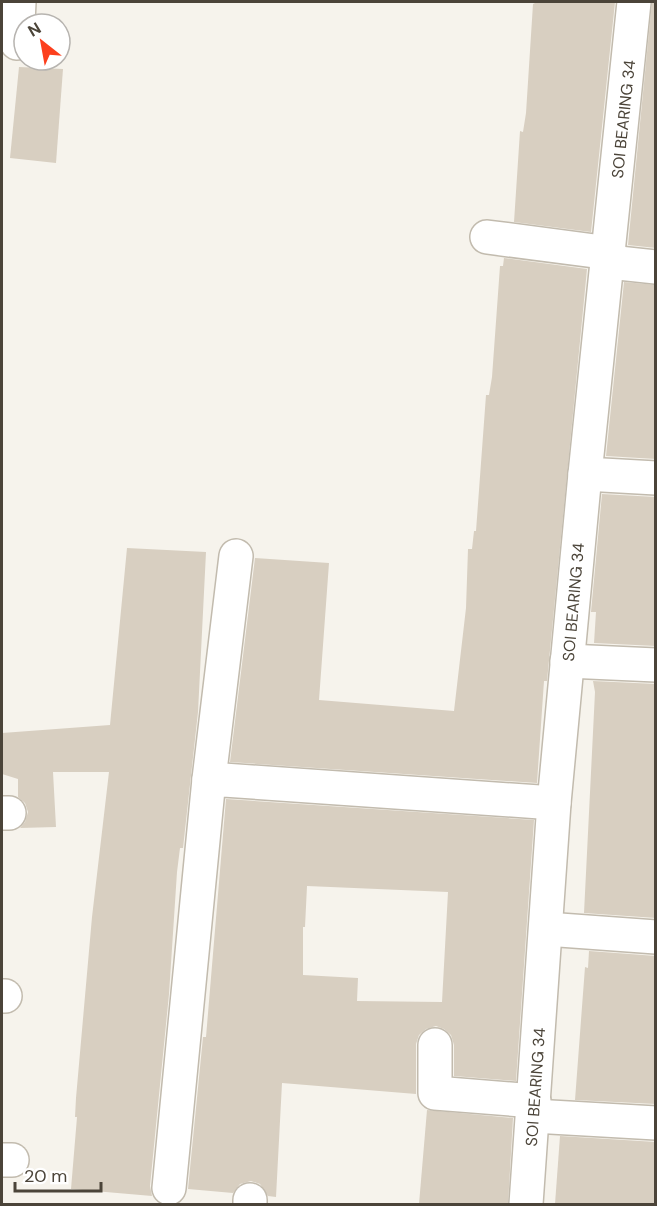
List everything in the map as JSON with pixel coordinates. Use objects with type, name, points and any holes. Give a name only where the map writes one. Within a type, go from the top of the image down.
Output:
[{"type":"street","name":"SOI BEARING 34","points":[[526,1204],[554,803],[585,474],[609,258],[641,72],[634,2]]},
{"type":"street","points":[[487,237],[656,267]]},
{"type":"street","points":[[585,474],[656,478]]},
{"type":"street","points":[[169,1188],[209,779],[236,556]]},
{"type":"street","points":[[567,661],[656,665]]},
{"type":"street","points":[[209,779],[554,803]]},
{"type":"street","points":[[546,929],[656,937]]},
{"type":"street","points":[[435,1045],[435,1093],[656,1123]]},
{"type":"building","points":[[537,2],[615,2],[591,232],[514,222],[520,131],[523,132],[526,113],[533,4]]},
{"type":"building","points":[[652,2],[656,2],[656,248],[628,245]]},
{"type":"building","points":[[19,72],[63,72],[56,163],[10,158]]},
{"type":"building","points":[[504,258],[587,269],[547,681],[544,681],[537,783],[230,762],[255,558],[329,563],[319,700],[454,711],[466,608],[468,549],[472,549],[474,531],[476,531],[486,395],[489,395],[492,377],[500,266],[503,266]]},
{"type":"building","points":[[624,282],[656,285],[656,459],[606,456]]},
{"type":"building","points":[[602,494],[656,497],[656,646],[594,643],[596,612],[591,612]]},
{"type":"building","points":[[127,548],[206,552],[198,712],[183,848],[180,848],[177,872],[169,994],[150,1186],[152,1196],[71,1189],[77,1117],[75,1117],[76,1098],[92,917],[109,772],[53,772],[56,827],[20,828],[28,812],[25,803],[18,797],[18,779],[2,774],[2,733],[110,725]]},
{"type":"building","points":[[593,681],[656,684],[656,918],[584,913],[595,692]]},
{"type":"building","points":[[226,799],[534,820],[516,1081],[454,1076],[454,1045],[451,1035],[436,1026],[426,1029],[419,1035],[416,1044],[416,1094],[282,1083],[276,1197],[268,1196],[260,1184],[251,1181],[240,1184],[233,1193],[188,1189],[203,1037],[206,1037]],"holes":[[[307,886],[448,892],[442,1002],[357,1001],[358,978],[303,975],[303,927],[305,927]]]},
{"type":"building","points":[[589,951],[656,956],[656,1104],[575,1100],[585,967],[588,968]]},
{"type":"building","points":[[427,1110],[513,1118],[508,1204],[419,1204]]},
{"type":"building","points":[[560,1136],[656,1142],[656,1204],[555,1204]]}]
